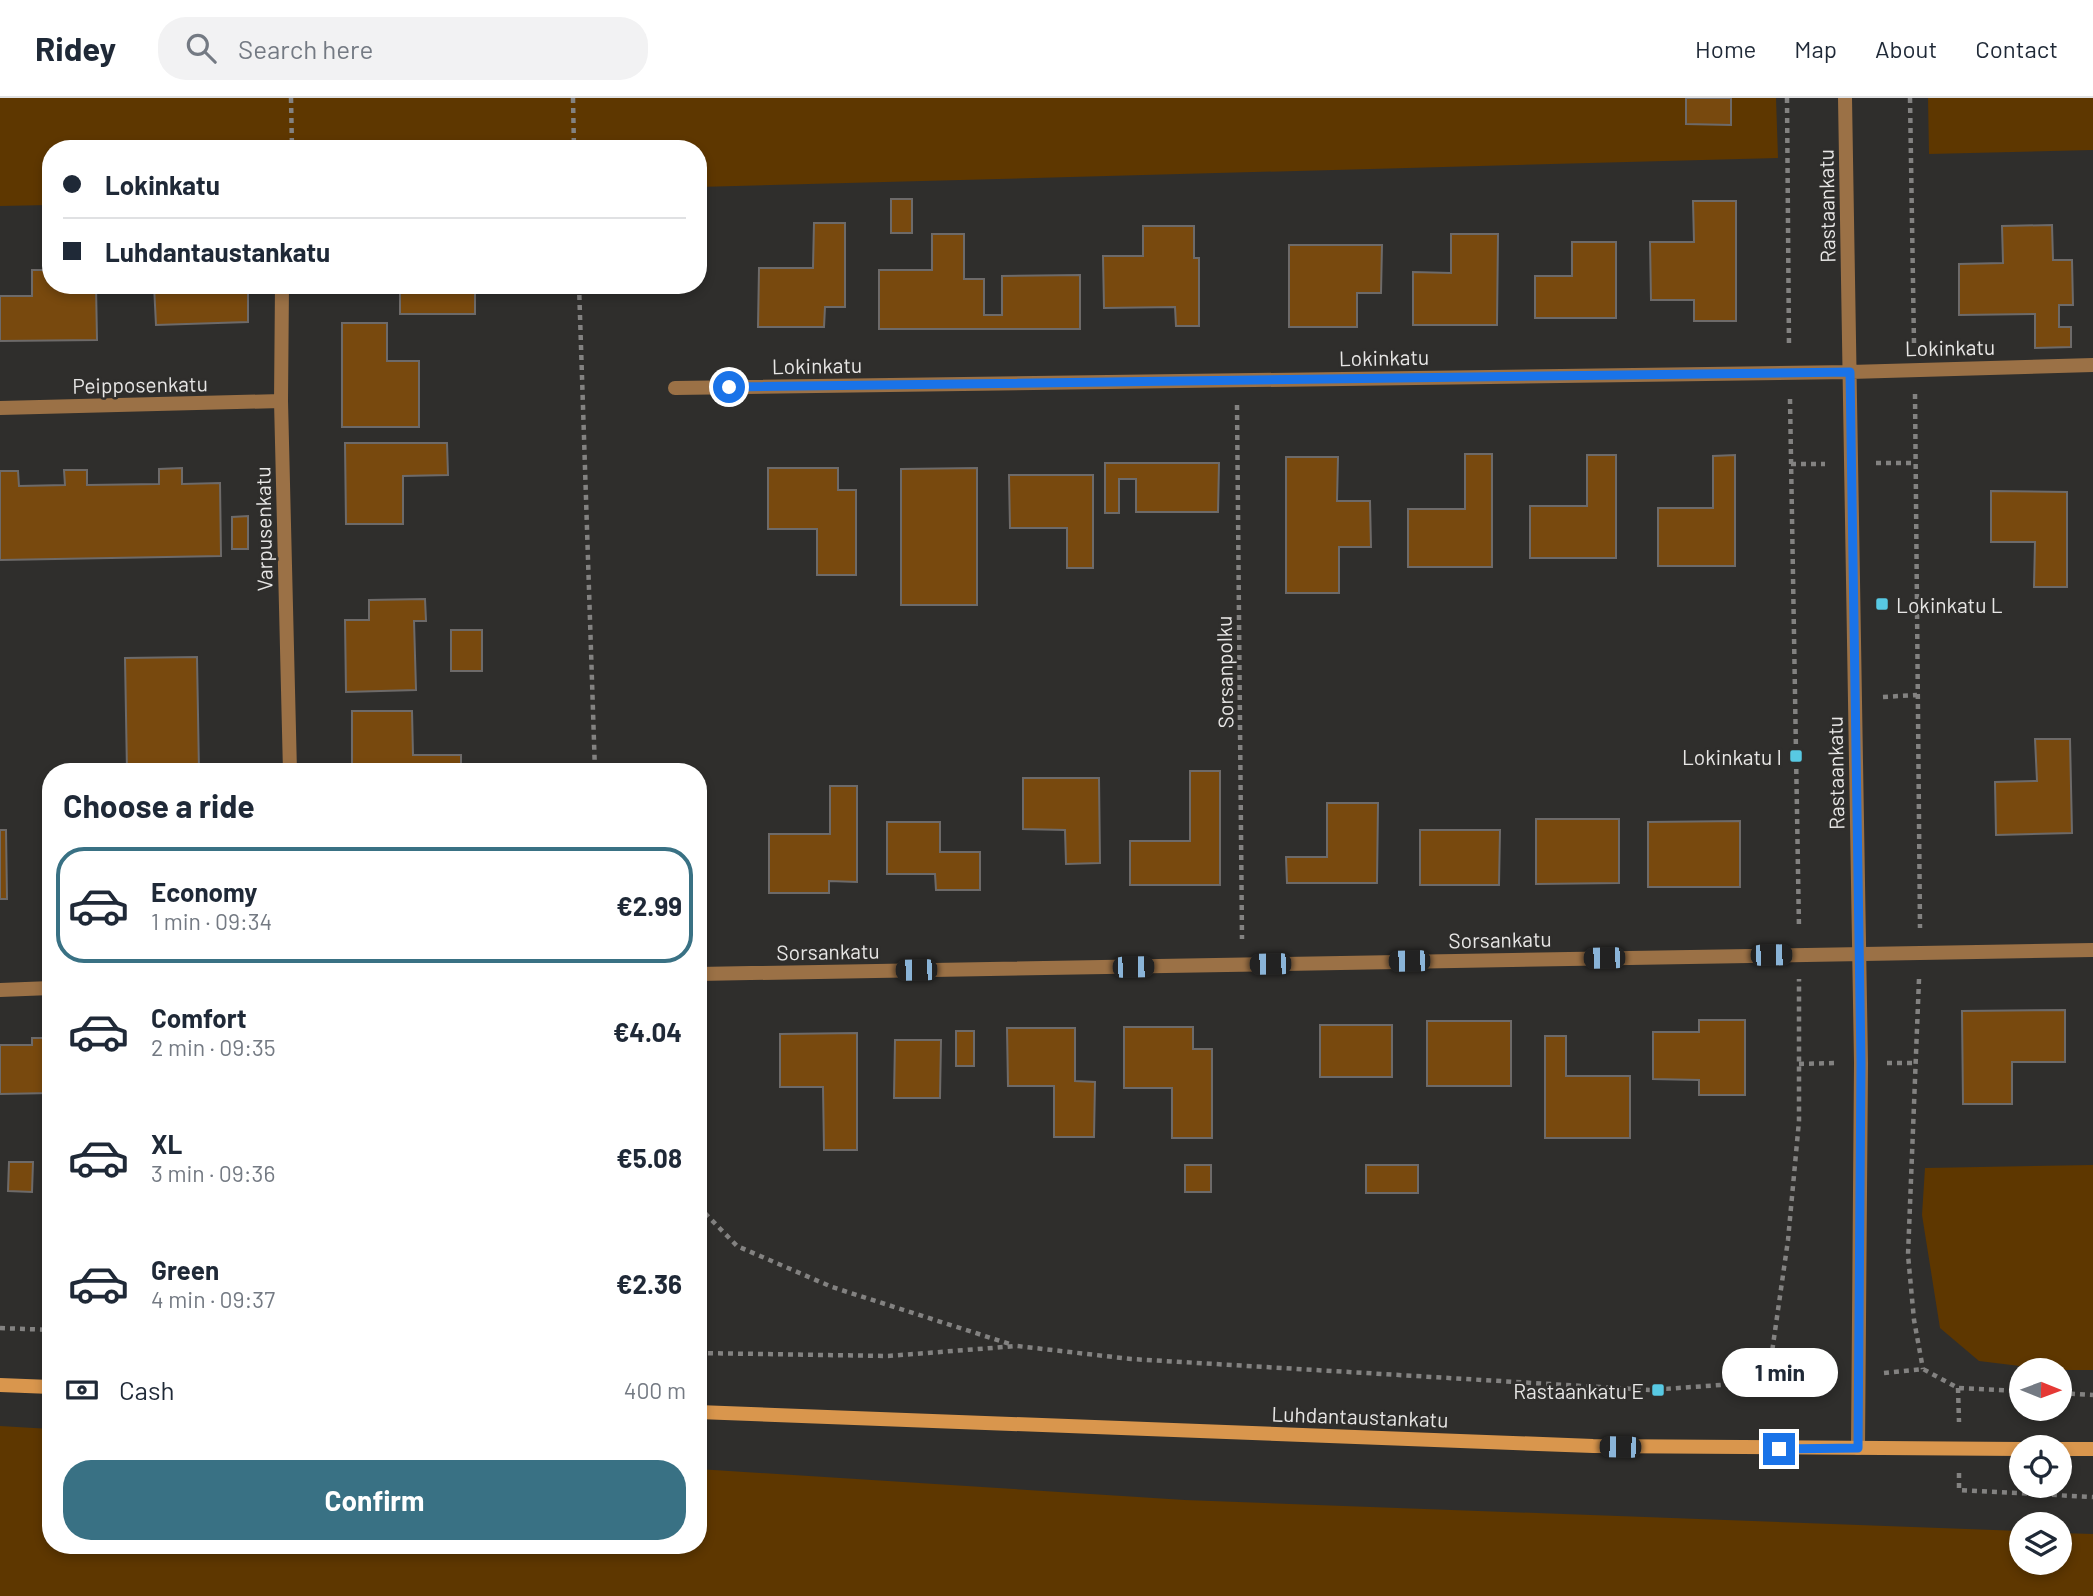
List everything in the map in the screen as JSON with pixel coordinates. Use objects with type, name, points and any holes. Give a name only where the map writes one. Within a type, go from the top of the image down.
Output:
[{"type":"street","name":"Rastaankatu","points":[[1845,98],[1859,954],[1858,1448]]},
{"type":"street","name":"Varpusenkatu","points":[[282,294],[281,401],[290,763]]},
{"type":"street","name":"Lokinkatu","points":[[675,388],[1850,372],[2093,365]]},
{"type":"street","name":"Peipposenkatu","points":[[0,408],[281,401]]},
{"type":"street","name":"Sorsankatu","points":[[707,974],[2093,950]]},
{"type":"street","points":[[0,990],[42,988]]},
{"type":"street","points":[[0,1385],[42,1387]]},
{"type":"street","name":"Luhdantaustankatu","points":[[707,1412],[1593,1446],[2009,1449]]},
{"type":"street","points":[[2072,1449],[2093,1449]]},
{"type":"path","points":[[291,98],[292,140]]},
{"type":"path","points":[[573,98],[574,140]]},
{"type":"path","points":[[1752,1384],[1772,1352],[1788,1240],[1799,1121],[1787,98]]},
{"type":"path","points":[[1910,98],[1920,953],[1908,1255],[1914,1320],[1923,1368]]},
{"type":"path","points":[[579,294],[595,763]]},
{"type":"path","name":"Sorsanpolku","points":[[1236,380],[1242,965]]},
{"type":"path","points":[[1883,697],[1917,695]]},
{"type":"path","points":[[707,1215],[737,1246],[832,1287],[1017,1346]]},
{"type":"path","points":[[0,1328],[42,1330]]},
{"type":"path","points":[[707,1353],[888,1356],[1017,1346],[1131,1359],[1650,1390],[1752,1384],[1923,1368],[1958,1388],[2009,1390]]},
{"type":"path","points":[[2072,1394],[2093,1395]]},
{"type":"shaded area","points":[[0,98],[1776,98],[1778,158],[707,187],[707,140],[42,140],[42,205],[0,206]]},
{"type":"shaded area","points":[[1928,98],[2093,98],[2093,150],[1929,154]]},
{"type":"shaded area","points":[[2093,1165],[2093,1370],[2072,1370],[2072,1358],[2009,1358],[2009,1365],[1979,1361],[1940,1328],[1922,1215],[1925,1168]]},
{"type":"shaded area","points":[[0,1426],[42,1428],[42,1554],[707,1554],[707,1470],[1185,1500],[2009,1531],[2009,1575],[2072,1575],[2072,1533],[2093,1534],[2093,1596],[0,1596]]},
{"type":"building","points":[[1686,98],[1731,98],[1731,125],[1686,124]]},
{"type":"building","points":[[891,199],[912,199],[912,233],[891,233]]},
{"type":"building","points":[[1693,201],[1736,201],[1736,321],[1694,321],[1694,300],[1651,300],[1650,242],[1694,242]]},
{"type":"building","points":[[814,223],[845,223],[845,307],[825,307],[824,327],[758,327],[759,268],[813,268]]},
{"type":"building","points":[[2052,225],[2053,260],[2072,260],[2073,305],[2059,305],[2059,327],[2071,327],[2071,347],[2035,348],[2035,314],[1959,315],[1959,264],[2003,263],[2002,226]]},
{"type":"building","points":[[1143,226],[1194,226],[1194,258],[1199,258],[1199,326],[1176,326],[1175,307],[1104,308],[1103,256],[1143,256]]},
{"type":"building","points":[[932,234],[964,234],[964,279],[984,279],[984,315],[1002,315],[1002,276],[1080,275],[1080,329],[879,329],[879,270],[932,270]]},
{"type":"building","points":[[1451,234],[1498,234],[1497,325],[1413,325],[1413,272],[1451,273]]},
{"type":"building","points":[[1572,242],[1616,242],[1616,318],[1535,318],[1535,276],[1572,276]]},
{"type":"building","points":[[1289,245],[1382,245],[1381,293],[1357,293],[1357,327],[1289,327]]},
{"type":"building","points":[[32,270],[42,270],[42,294],[96,294],[97,340],[0,341],[0,296],[32,296]]},
{"type":"building","points":[[154,294],[248,294],[248,322],[156,325]]},
{"type":"building","points":[[400,294],[475,294],[475,314],[400,314]]},
{"type":"building","points":[[342,323],[387,323],[387,361],[419,361],[419,427],[342,427]]},
{"type":"building","points":[[345,443],[447,443],[448,475],[403,476],[403,524],[346,524]]},
{"type":"building","points":[[1465,454],[1492,454],[1492,567],[1408,567],[1408,509],[1465,509]]},
{"type":"building","points":[[1587,455],[1616,455],[1616,558],[1530,558],[1530,506],[1587,506]]},
{"type":"building","points":[[1735,455],[1735,566],[1658,566],[1658,508],[1713,508],[1713,456]]},
{"type":"building","points":[[1286,457],[1338,457],[1337,501],[1370,501],[1371,547],[1339,547],[1339,593],[1286,593]]},
{"type":"building","points":[[1105,463],[1219,463],[1218,512],[1136,512],[1136,479],[1119,479],[1119,513],[1105,513]]},
{"type":"building","points":[[182,468],[182,484],[220,483],[221,556],[0,560],[0,471],[18,471],[19,486],[65,485],[64,470],[87,470],[87,485],[159,484],[159,469]]},
{"type":"building","points":[[768,468],[838,468],[838,490],[856,490],[856,575],[817,575],[817,529],[768,529]]},
{"type":"building","points":[[977,468],[977,605],[901,605],[901,469]]},
{"type":"building","points":[[1009,475],[1093,475],[1093,568],[1067,568],[1067,528],[1010,528]]},
{"type":"building","points":[[1991,491],[2067,492],[2067,587],[2034,587],[2035,542],[1991,542]]},
{"type":"building","points":[[248,516],[248,549],[232,549],[232,517]]},
{"type":"building","points":[[425,599],[426,621],[414,621],[416,690],[346,692],[345,620],[369,620],[369,600]]},
{"type":"building","points":[[451,630],[482,630],[482,671],[451,671]]},
{"type":"building","points":[[197,657],[199,763],[127,763],[125,658]]},
{"type":"building","points":[[352,711],[412,711],[413,755],[461,755],[461,763],[352,763]]},
{"type":"building","points":[[2035,739],[2070,739],[2072,833],[1996,835],[1995,782],[2037,781]]},
{"type":"building","points":[[1190,771],[1220,771],[1220,885],[1130,885],[1130,841],[1190,841]]},
{"type":"building","points":[[1023,778],[1099,778],[1100,863],[1066,864],[1065,830],[1023,829]]},
{"type":"building","points":[[830,786],[857,786],[857,882],[829,881],[829,893],[769,893],[769,834],[830,834]]},
{"type":"building","points":[[1327,803],[1378,803],[1377,883],[1287,883],[1286,857],[1327,857]]},
{"type":"building","points":[[1536,819],[1619,819],[1619,883],[1536,884]]},
{"type":"building","points":[[1740,821],[1740,887],[1648,887],[1648,822]]},
{"type":"building","points":[[887,822],[940,822],[940,852],[980,852],[980,890],[936,890],[935,874],[887,874]]},
{"type":"building","points":[[0,830],[6,830],[7,899],[0,899]]},
{"type":"building","points":[[1420,830],[1500,830],[1499,885],[1420,885]]},
{"type":"building","points":[[2065,1010],[2065,1062],[2012,1062],[2012,1104],[1963,1104],[1962,1011]]},
{"type":"building","points":[[1699,1020],[1745,1020],[1745,1095],[1699,1095],[1699,1080],[1653,1079],[1653,1032],[1699,1032]]},
{"type":"building","points":[[1427,1021],[1511,1021],[1511,1086],[1427,1086]]},
{"type":"building","points":[[1320,1025],[1392,1025],[1392,1077],[1320,1077]]},
{"type":"building","points":[[1124,1027],[1193,1027],[1193,1049],[1212,1049],[1212,1138],[1172,1138],[1172,1088],[1124,1088]]},
{"type":"building","points":[[1007,1028],[1075,1028],[1075,1081],[1095,1082],[1094,1137],[1054,1137],[1054,1086],[1008,1086]]},
{"type":"building","points":[[956,1031],[974,1031],[974,1066],[956,1066]]},
{"type":"building","points":[[857,1033],[857,1150],[824,1150],[823,1087],[780,1087],[780,1034]]},
{"type":"building","points":[[1545,1036],[1566,1036],[1566,1076],[1630,1076],[1630,1138],[1545,1138]]},
{"type":"building","points":[[32,1038],[42,1038],[42,1093],[0,1094],[0,1045],[32,1045]]},
{"type":"building","points":[[895,1040],[941,1040],[940,1098],[894,1098]]},
{"type":"building","points":[[9,1162],[33,1162],[32,1192],[8,1191]]},
{"type":"building","points":[[1185,1165],[1211,1165],[1211,1192],[1185,1192]]},
{"type":"building","points":[[1366,1165],[1418,1165],[1418,1193],[1366,1193]]},
{"type":"place","name":"Lokinkatu L","points":[[1882,604]]},
{"type":"place","name":"Lokinkatu I","points":[[1796,756]]},
{"type":"place","name":"Rastaankatu E","points":[[1658,1390]]},
{"type":"route","points":[[729,387],[1850,372],[1861,1063],[1858,1448],[1779,1449]]}]
